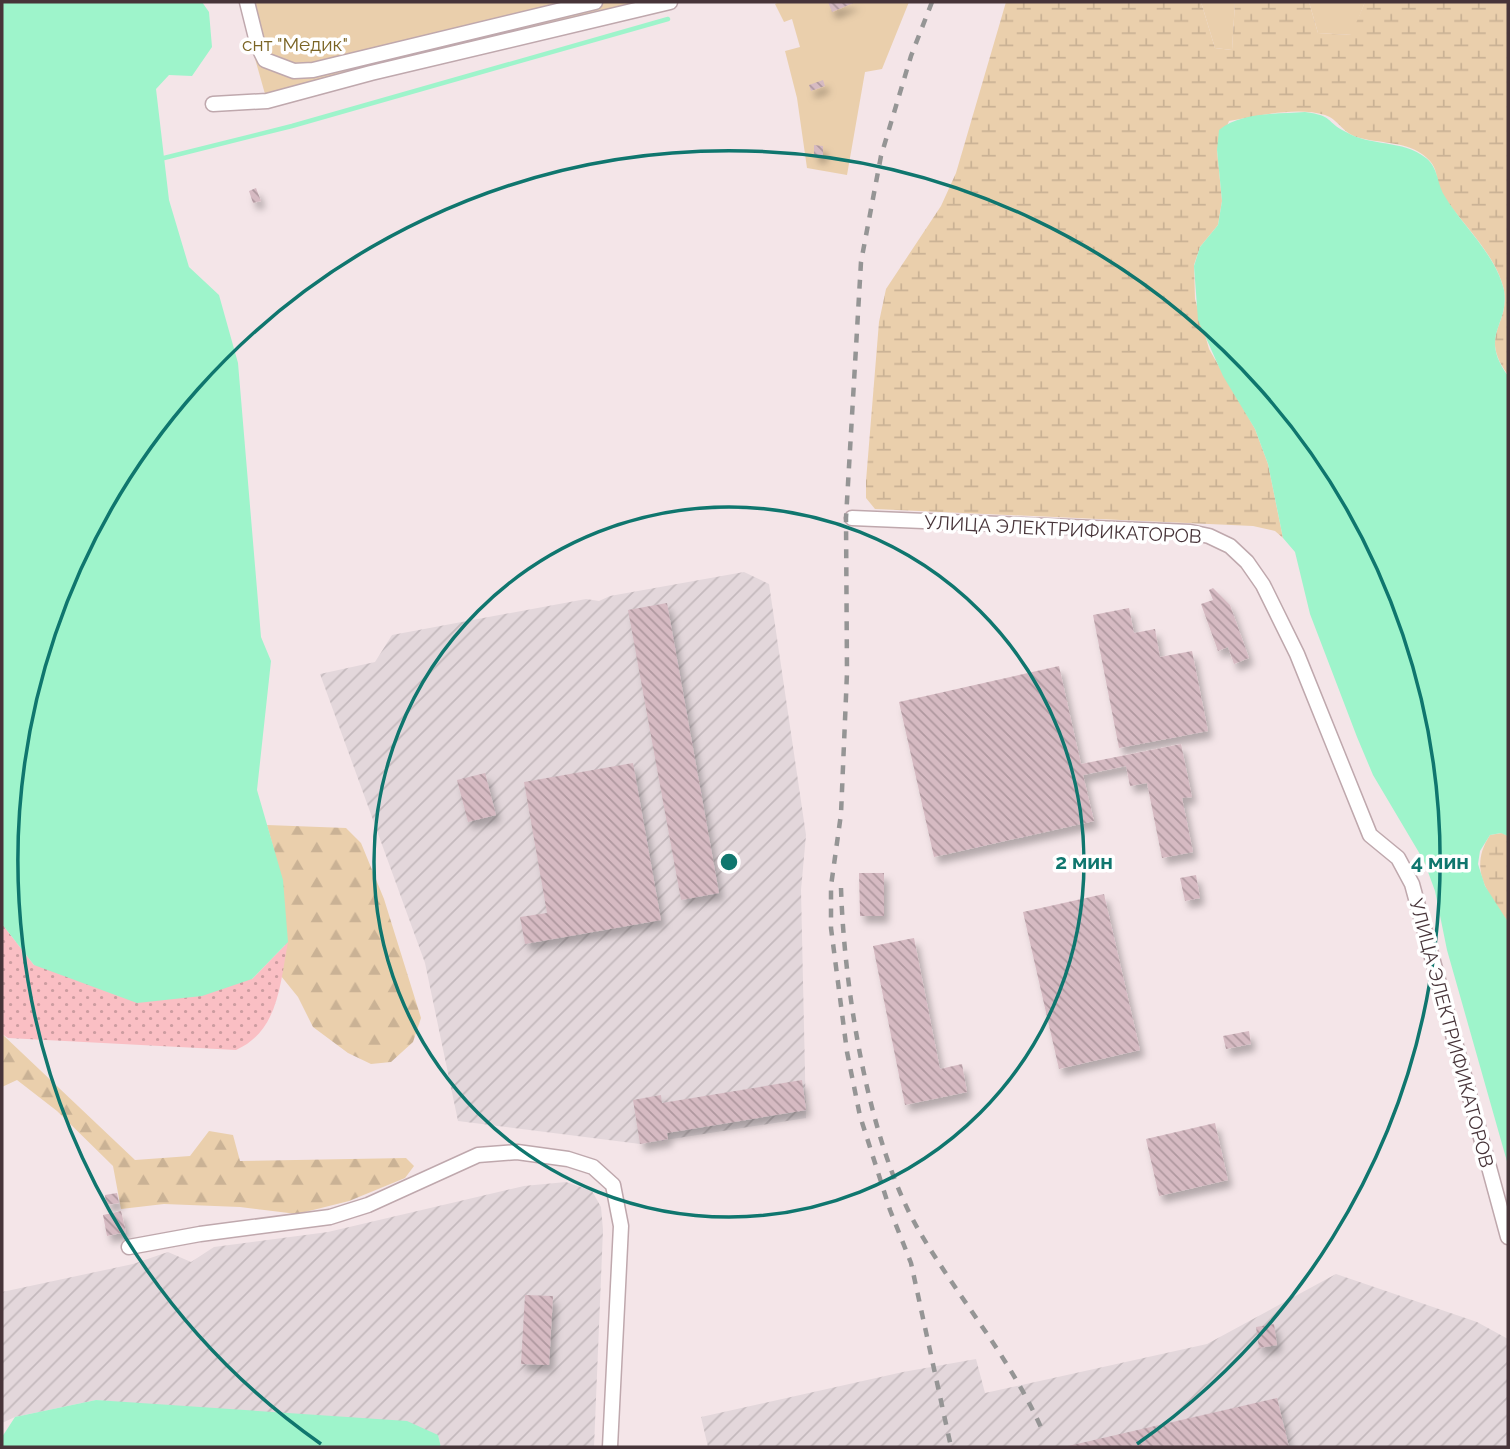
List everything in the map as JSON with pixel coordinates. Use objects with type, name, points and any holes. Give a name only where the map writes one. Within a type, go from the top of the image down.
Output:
[{"type":"street","points":[[247,2],[258,46],[265,60],[295,71],[313,70],[595,2]]},
{"type":"street","points":[[213,104],[267,101],[371,73],[670,2]]},
{"type":"street","name":"УЛИЦА ЭЛЕКТРИФИКАТОРОВ","points":[[852,518],[1190,532],[1209,536],[1230,546],[1247,562],[1263,585],[1297,654],[1370,835],[1398,858],[1412,884],[1508,1237]]},
{"type":"street","points":[[129,1247],[200,1234],[330,1217],[368,1205],[478,1155],[517,1152],[568,1159],[593,1167],[612,1185],[621,1226],[610,1447]]},
{"type":"shaded area","points":[[2,2],[202,2],[209,12],[212,47],[192,76],[169,75],[156,89],[169,200],[189,267],[219,295],[238,363],[261,637],[271,661],[257,790],[283,880],[288,942],[252,979],[202,996],[137,1003],[34,965],[2,924]]},
{"type":"shaded area","points":[[1305,112],[1325,117],[1356,137],[1407,148],[1426,158],[1433,166],[1444,195],[1494,264],[1504,290],[1505,302],[1495,340],[1499,362],[1508,376],[1508,836],[1501,833],[1490,835],[1480,851],[1478,864],[1485,886],[1508,922],[1508,1165],[1447,950],[1435,891],[1424,861],[1373,775],[1357,737],[1310,614],[1295,552],[1283,538],[1268,464],[1255,429],[1223,376],[1198,320],[1194,266],[1200,247],[1218,225],[1222,201],[1217,150],[1219,130],[1248,117]]},
{"type":"shaded area","points":[[744,572],[769,584],[806,835],[801,890],[806,1118],[640,1144],[458,1121],[425,963],[320,674],[375,662],[392,635],[586,599],[599,601],[610,596]]},
{"type":"shaded area","points":[[566,1182],[592,1191],[601,1207],[603,1230],[594,1447],[441,1447],[438,1435],[96,1400],[15,1417],[2,1423],[2,1292],[133,1264],[168,1252],[191,1262],[214,1247],[328,1232],[524,1186]]},
{"type":"shaded area","points":[[1336,1274],[1477,1322],[1508,1339],[1508,1447],[708,1447],[701,1417],[903,1372],[976,1359],[985,1393],[1207,1344]]},
{"type":"shaded area","points":[[96,1400],[407,1421],[438,1435],[441,1447],[2,1447],[2,1437],[15,1417]]},
{"type":"green space","name":"снт \"Медик\"","points":[[239,2],[643,2],[265,94]]},
{"type":"green space","points":[[909,2],[882,69],[865,72],[847,175],[807,168],[797,98],[785,51],[800,47],[792,19],[784,22],[775,4]]},
{"type":"green space","points":[[1006,2],[1201,2],[1215,48],[1232,50],[1235,2],[1309,2],[1318,33],[1351,35],[1365,2],[1508,2],[1508,375],[1499,361],[1495,340],[1505,302],[1501,279],[1484,249],[1444,196],[1430,161],[1415,150],[1397,144],[1354,136],[1330,117],[1314,112],[1277,113],[1229,121],[1217,150],[1222,201],[1218,225],[1200,247],[1194,265],[1195,299],[1209,349],[1255,429],[1268,464],[1283,538],[1275,531],[1253,526],[875,509],[866,498],[866,481],[879,322],[886,289],[941,206],[956,173]]},
{"type":"green space","points":[[1201,2],[1235,2],[1232,50],[1215,48]]},
{"type":"green space","points":[[1309,2],[1365,2],[1352,35],[1318,33]]},
{"type":"green space","points":[[267,825],[346,828],[361,843],[384,899],[421,1018],[413,1042],[391,1062],[371,1064],[348,1053],[313,1027],[298,997],[281,976],[286,937],[284,900]]},
{"type":"green space","points":[[1502,833],[1508,836],[1508,922],[1487,890],[1480,870],[1484,847],[1490,835]]},
{"type":"green space","points":[[2,1034],[135,1160],[190,1156],[209,1131],[233,1135],[240,1161],[406,1158],[414,1166],[405,1178],[349,1201],[297,1214],[240,1207],[164,1204],[121,1209],[113,1166],[57,1111],[17,1080],[2,1087]]},
{"type":"sand","points":[[2,924],[34,965],[252,979],[288,942],[279,989],[269,1018],[250,1042],[236,1050],[8,1038],[2,1034]]},
{"type":"building","points":[[828,2],[856,2],[832,12]]},
{"type":"building","points":[[823,80],[825,86],[811,91],[809,85]]},
{"type":"building","points":[[814,145],[823,146],[823,156],[814,156]]},
{"type":"building","points":[[256,188],[261,201],[253,203],[249,191]]},
{"type":"building","points":[[1213,588],[1230,605],[1249,658],[1234,664],[1228,647],[1218,651],[1201,604],[1213,600],[1209,590]]},
{"type":"building","points":[[667,603],[719,893],[681,900],[628,610]]},
{"type":"building","points":[[1129,608],[1134,633],[1155,629],[1160,657],[1192,651],[1208,731],[1119,748],[1093,615]]},
{"type":"building","points":[[1059,666],[1081,764],[1181,744],[1192,797],[1182,798],[1193,852],[1162,858],[1147,783],[1130,786],[1126,766],[1083,775],[1094,821],[934,857],[899,702]]},
{"type":"building","points":[[633,763],[661,920],[525,944],[520,917],[547,913],[524,782]]},
{"type":"building","points":[[485,773],[496,815],[468,822],[457,780]]},
{"type":"building","points":[[859,873],[884,873],[884,916],[860,916]]},
{"type":"building","points":[[1196,875],[1200,898],[1185,901],[1180,878]]},
{"type":"building","points":[[1104,894],[1140,1050],[1059,1069],[1023,912]]},
{"type":"building","points":[[914,938],[940,1069],[962,1064],[967,1092],[905,1105],[873,946]]},
{"type":"building","points":[[1249,1031],[1251,1044],[1226,1049],[1223,1036]]},
{"type":"building","points":[[802,1080],[806,1110],[667,1133],[668,1139],[640,1144],[633,1100],[661,1095],[662,1103]]},
{"type":"building","points":[[1215,1123],[1228,1180],[1159,1196],[1146,1139]]},
{"type":"building","points":[[117,1193],[119,1203],[106,1205],[105,1195]]},
{"type":"building","points":[[121,1211],[126,1232],[107,1236],[103,1215]]},
{"type":"building","points":[[525,1295],[553,1296],[549,1365],[521,1364]]},
{"type":"building","points":[[1274,1324],[1277,1345],[1259,1348],[1256,1327]]},
{"type":"building","points":[[1277,1398],[1289,1447],[1068,1447],[1068,1446]]},
{"type":"waterway","points":[[164,158],[292,126],[668,19]]},
{"type":"railway","points":[[932,2],[911,56],[881,156],[861,262],[846,518],[847,673],[841,814],[831,886],[831,928],[847,1052],[860,1116],[890,1210],[911,1263],[951,1447]]},
{"type":"railway","points":[[841,888],[853,1017],[872,1109],[885,1153],[900,1193],[918,1229],[1000,1353],[1043,1432]]}]
